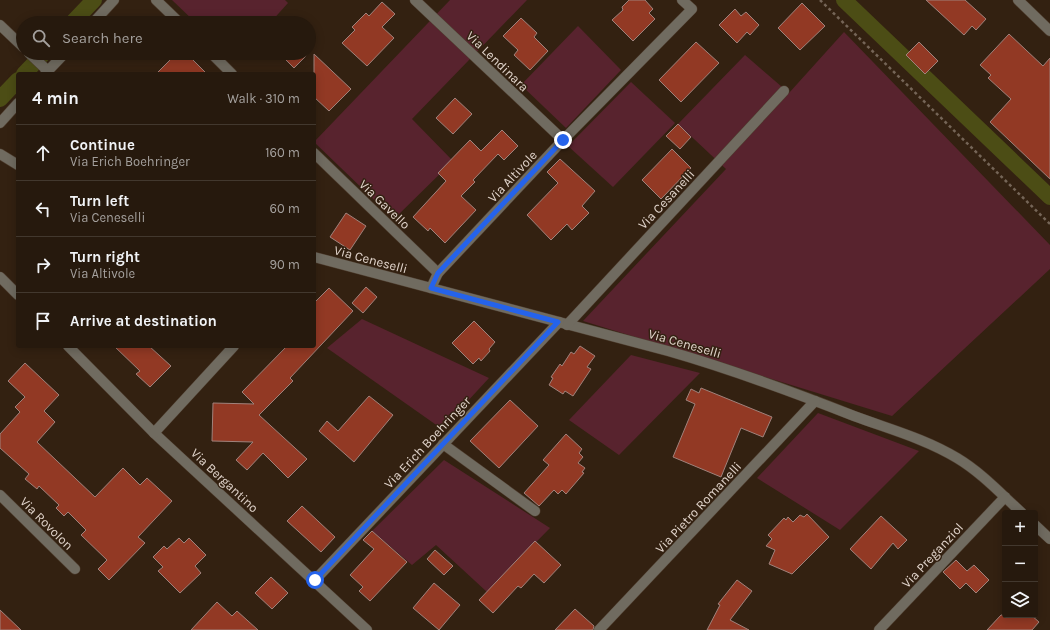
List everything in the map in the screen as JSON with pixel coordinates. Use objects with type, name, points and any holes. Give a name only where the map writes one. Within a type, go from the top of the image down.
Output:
[{"type":"street","points":[[99,16],[114,0]]},
{"type":"street","points":[[156,0],[173,16]]},
{"type":"street","name":"Via Lendinara","points":[[415,0],[563,140]]},
{"type":"street","name":"Via Altivole","points":[[431,288],[438,273],[563,140],[692,9],[682,0]]},
{"type":"street","points":[[1018,0],[1050,31]]},
{"type":"street","points":[[0,25],[16,40]]},
{"type":"street","points":[[36,60],[45,70],[57,60]]},
{"type":"street","points":[[218,60],[230,72]]},
{"type":"street","name":"Via Cesanelli","points":[[563,323],[784,91]]},
{"type":"street","points":[[0,123],[16,105]]},
{"type":"street","points":[[0,154],[16,164]]},
{"type":"street","name":"Via Gavello","points":[[316,155],[438,273]]},
{"type":"street","name":"Via Ceneselli","points":[[316,258],[684,356],[815,401],[942,450],[978,472],[1019,510]]},
{"type":"street","points":[[0,277],[16,293]]},
{"type":"street","name":"Via Erich Boehringer","points":[[315,580],[443,444],[563,323]]},
{"type":"street","name":"Via Bergantino","points":[[70,348],[154,433],[315,580],[367,630]]},
{"type":"street","points":[[154,433],[232,348]]},
{"type":"street","name":"Via Pietro Romanelli","points":[[599,630],[815,401]]},
{"type":"street","points":[[443,444],[535,511]]},
{"type":"street","name":"Via Rovolon","points":[[0,495],[75,569]]},
{"type":"street","name":"Via Preganziol","points":[[879,630],[1005,497]]},
{"type":"street","points":[[1038,528],[1050,539]]},
{"type":"path","points":[[820,0],[1050,224]]},
{"type":"shaded area","points":[[172,0],[285,0],[288,3],[276,16],[189,16]]},
{"type":"shaded area","points":[[450,0],[527,0],[412,119],[453,161],[394,219],[316,144],[316,140]]},
{"type":"shaded area","points":[[578,26],[621,70],[566,128],[521,85]]},
{"type":"shaded area","points":[[844,32],[1050,245],[1050,269],[892,416],[583,321],[726,169],[678,124],[745,55],[789,93]]},
{"type":"shaded area","points":[[631,82],[675,123],[613,187],[568,146]]},
{"type":"shaded area","points":[[362,319],[489,378],[442,429],[327,348]]},
{"type":"shaded area","points":[[631,355],[700,373],[619,455],[569,420]]},
{"type":"shaded area","points":[[818,413],[919,451],[840,530],[757,478]]},
{"type":"shaded area","points":[[444,460],[550,528],[487,592],[436,545],[412,565],[372,531]]},
{"type":"building","points":[[629,0],[645,0],[653,9],[649,13],[655,19],[633,41],[612,20],[623,10],[622,7]]},
{"type":"building","points":[[926,0],[965,0],[986,19],[976,30],[972,26],[964,35]]},
{"type":"building","points":[[382,2],[395,14],[382,27],[394,38],[367,66],[342,43],[355,30],[352,27],[366,13],[369,16]]},
{"type":"building","points":[[802,3],[825,26],[800,50],[778,28]]},
{"type":"building","points":[[735,9],[741,16],[746,12],[759,25],[750,35],[747,32],[737,43],[719,25]]},
{"type":"building","points":[[521,18],[537,33],[534,37],[548,51],[530,70],[514,55],[518,50],[503,36]]},
{"type":"building","points":[[1009,34],[1043,66],[1050,58],[1050,179],[990,122],[1011,99],[988,78],[991,75],[980,65]]},
{"type":"building","points":[[696,42],[719,63],[681,102],[659,80]]},
{"type":"building","points":[[919,42],[938,61],[925,74],[906,55]]},
{"type":"building","points":[[316,56],[351,89],[329,111],[316,99],[316,72],[314,72],[314,60],[316,60]]},
{"type":"building","points":[[170,60],[193,60],[205,72],[158,72]]},
{"type":"building","points":[[286,60],[302,60],[294,68]]},
{"type":"building","points":[[455,98],[472,114],[453,134],[436,118]]},
{"type":"building","points":[[678,124],[691,137],[680,149],[666,136]]},
{"type":"building","points":[[502,130],[518,146],[504,160],[498,154],[473,180],[475,182],[461,196],[476,210],[445,243],[430,228],[428,231],[413,217],[446,181],[438,173],[470,140],[481,151]]},
{"type":"building","points":[[672,149],[691,168],[661,199],[642,180]]},
{"type":"building","points":[[560,159],[595,191],[582,206],[589,213],[572,230],[567,224],[551,240],[527,215],[558,183],[547,172]]},
{"type":"building","points":[[346,213],[366,226],[350,250],[330,237]]},
{"type":"building","points":[[366,287],[377,297],[363,313],[352,303]]},
{"type":"building","points":[[329,288],[353,311],[290,378],[293,381],[259,415],[307,459],[288,478],[263,453],[247,470],[236,460],[253,442],[212,441],[213,403],[254,404],[242,392],[285,348],[316,348],[316,301]]},
{"type":"building","points":[[474,321],[495,342],[489,349],[490,351],[481,361],[479,358],[473,364],[452,343]]},
{"type":"building","points":[[580,346],[595,356],[587,367],[591,369],[573,396],[565,391],[563,394],[549,385],[553,378],[551,377],[560,364],[562,366],[571,352],[574,354]]},
{"type":"building","points":[[116,348],[151,348],[171,366],[150,387],[136,374],[140,371]]},
{"type":"building","points":[[25,363],[59,395],[44,411],[55,422],[37,442],[95,497],[123,468],[140,485],[147,478],[172,501],[138,537],[145,543],[109,580],[98,569],[107,560],[81,535],[86,530],[68,512],[64,516],[56,508],[59,505],[39,486],[37,489],[25,479],[29,474],[0,448],[0,434],[20,412],[15,407],[25,397],[8,381]]},
{"type":"building","points":[[701,388],[772,417],[763,437],[741,428],[721,477],[673,457],[695,404],[686,400],[691,389],[699,393]]},
{"type":"building","points":[[369,396],[393,415],[354,462],[319,431],[327,421],[338,431]]},
{"type":"building","points":[[510,400],[538,426],[499,468],[470,441]]},
{"type":"building","points":[[566,434],[582,449],[579,453],[583,457],[578,463],[585,468],[582,472],[584,473],[566,494],[562,490],[558,494],[554,490],[539,506],[524,493],[549,465],[543,460]]},
{"type":"building","points":[[302,506],[335,537],[321,552],[287,521]]},
{"type":"building","points":[[807,514],[829,537],[792,574],[769,564],[775,550],[766,546],[772,539],[768,535],[784,518],[786,520],[788,517],[793,522],[800,515],[804,517]]},
{"type":"building","points":[[881,516],[907,540],[898,549],[893,543],[871,569],[850,549]]},
{"type":"building","points":[[372,531],[407,562],[370,601],[359,591],[363,587],[350,575],[374,549],[363,540]]},
{"type":"building","points":[[179,538],[184,543],[189,538],[206,555],[195,566],[201,573],[180,593],[158,571],[163,567],[153,557],[164,546],[167,549]]},
{"type":"building","points":[[535,541],[561,565],[544,583],[534,574],[521,588],[518,586],[493,613],[479,600]]},
{"type":"building","points":[[435,550],[453,566],[444,575],[427,559]]},
{"type":"building","points":[[956,560],[967,571],[974,565],[989,580],[976,593],[966,583],[960,589],[943,572]]},
{"type":"building","points":[[271,577],[288,593],[272,609],[255,593]]},
{"type":"building","points":[[737,580],[752,591],[730,620],[749,630],[707,630],[720,605],[718,604]]},
{"type":"building","points":[[434,583],[460,605],[439,630],[413,608]]},
{"type":"building","points":[[217,602],[232,616],[237,611],[258,630],[191,630]]},
{"type":"building","points":[[575,609],[594,626],[593,630],[555,630]]},
{"type":"building","points":[[0,610],[21,630],[0,630]]},
{"type":"building","points":[[1001,615],[1002,618],[1034,618],[1039,622],[1032,630],[987,630]]},
{"type":"waterway","points":[[79,16],[94,0]]},
{"type":"waterway","points":[[844,0],[1050,197]]},
{"type":"waterway","points":[[26,72],[37,60]]},
{"type":"waterway","points":[[0,99],[16,82]]},
{"type":"route","points":[[315,580],[558,322],[431,288],[438,273],[563,140]]}]
